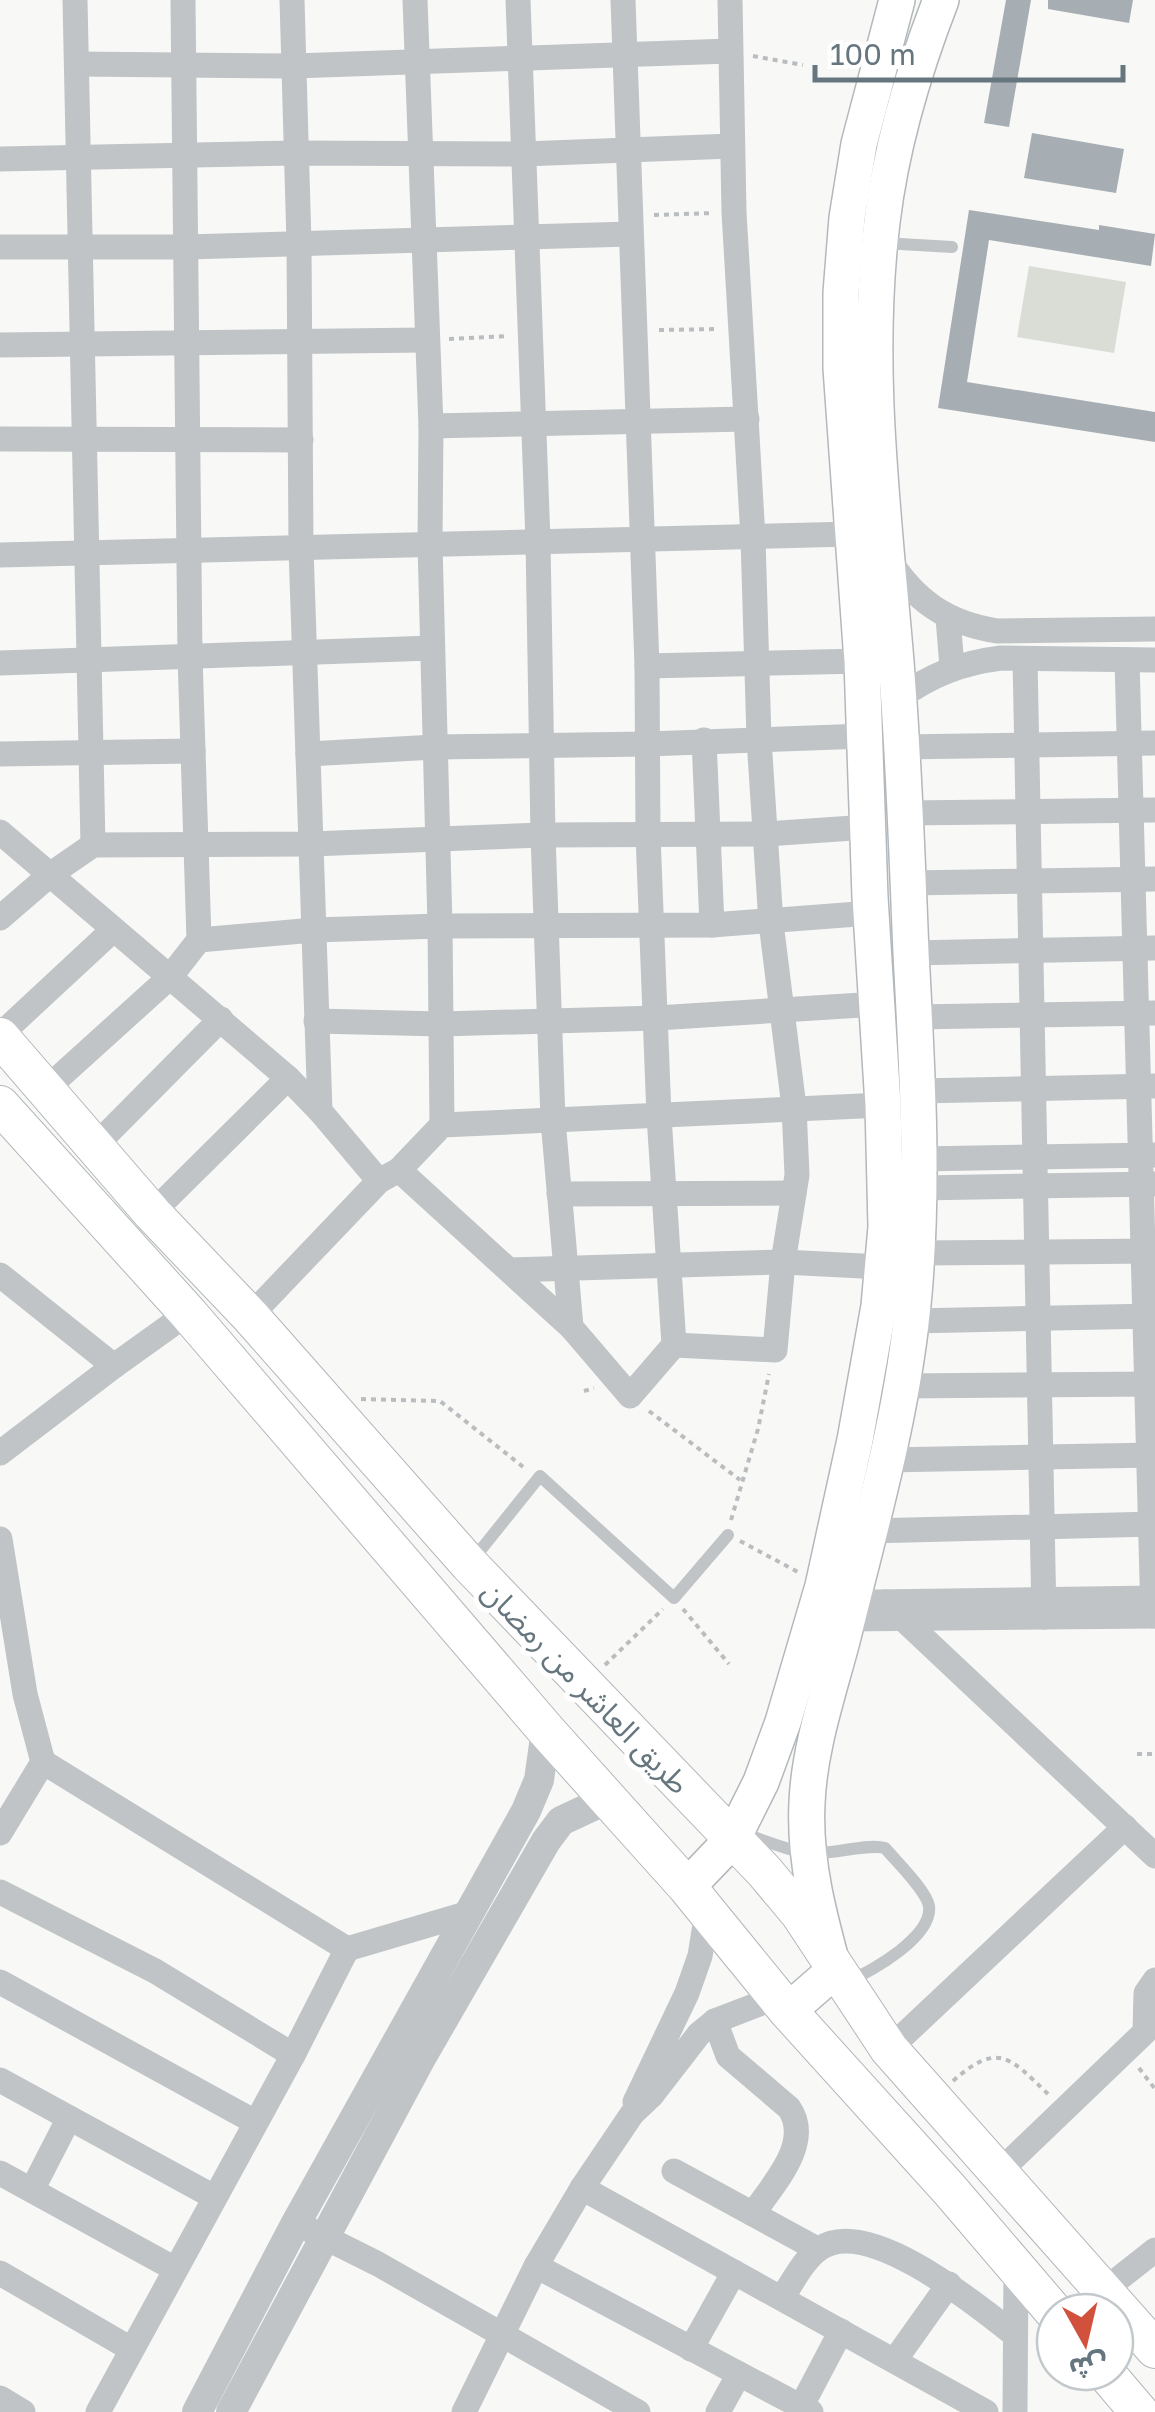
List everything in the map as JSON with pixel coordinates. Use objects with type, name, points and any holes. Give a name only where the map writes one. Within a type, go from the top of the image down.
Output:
[{"type":"main road","points":[[697,1899],[734,1836],[783,1722],[862,1606],[855,1440],[886,1228],[862,661],[840,368],[841,293],[847,218],[859,144],[896,0]]},
{"type":"main road","points":[[782,2004],[838,1977],[817,1906],[808,1853],[807,1800],[816,1746],[862,1606],[869,1531],[902,1386],[918,1253],[918,1090],[905,813],[874,384],[880,242],[894,147],[914,74],[941,0]]},
{"type":"main road","name":"طريق العاشر من رمضان","points":[[0,1036],[152,1213],[250,1316],[469,1564],[734,1836],[800,1914],[889,2049],[1155,2349]]},
{"type":"main road","name":"طريق العاشر من رمضان","points":[[3,1118],[188,1313],[546,1730],[697,1899],[782,2004],[1037,2292]]},
{"type":"main road","points":[[1122,2392],[1139,2412]]},
{"type":"street","points":[[75,0],[93,846]]},
{"type":"street","points":[[45,1090],[170,977],[198,940],[190,656],[182,0]]},
{"type":"street","points":[[292,0],[302,548],[320,1111]]},
{"type":"street","points":[[415,0],[431,426],[442,1125]]},
{"type":"street","points":[[518,0],[538,541],[553,1120],[570,1328]]},
{"type":"street","points":[[0,832],[288,1078],[389,1176],[508,1270],[570,1328],[630,1396],[674,1345],[659,1116],[648,835],[647,666],[622,0]]},
{"type":"street","points":[[674,1345],[775,1350],[783,1262],[797,1175],[794,1107],[772,923],[759,739],[753,538],[734,212],[730,0]]},
{"type":"street","points":[[77,64],[294,66],[730,51]]},
{"type":"street","points":[[0,159],[524,154],[732,146]]},
{"type":"street","points":[[0,247],[186,247],[527,238],[631,224]]},
{"type":"street","points":[[0,345],[426,340]]},
{"type":"street","points":[[431,426],[746,420]]},
{"type":"street","points":[[0,439],[301,440]]},
{"type":"street","points":[[0,555],[852,534]]},
{"type":"street","points":[[888,558],[913,592],[948,618],[997,632],[1155,629]]},
{"type":"street","points":[[948,618],[952,667]]},
{"type":"street","points":[[0,663],[432,648]]},
{"type":"street","points":[[1025,659],[1044,1608]]},
{"type":"street","points":[[862,1606],[1154,1607],[1142,743],[1127,660]]},
{"type":"street","points":[[899,698],[924,680],[976,661],[1155,660]]},
{"type":"street","points":[[647,666],[862,661]]},
{"type":"street","points":[[308,754],[435,746],[865,736]]},
{"type":"street","points":[[704,740],[712,925]]},
{"type":"street","points":[[901,747],[1142,743]]},
{"type":"street","points":[[0,754],[193,751]]},
{"type":"street","points":[[905,813],[1143,810]]},
{"type":"street","points":[[0,918],[51,874],[93,846],[311,844],[543,834],[766,834],[868,827]]},
{"type":"street","points":[[908,883],[1144,879]]},
{"type":"street","points":[[198,940],[314,930],[440,926],[772,923],[871,912]]},
{"type":"street","points":[[0,1036],[113,930]]},
{"type":"street","points":[[911,953],[1145,948]]},
{"type":"street","points":[[316,1021],[441,1024],[656,1018],[878,1004]]},
{"type":"street","points":[[914,1017],[1146,1013]]},
{"type":"street","points":[[94,1147],[221,1019]]},
{"type":"street","points":[[152,1213],[288,1078]]},
{"type":"street","points":[[918,1090],[1147,1086]]},
{"type":"street","points":[[250,1316],[442,1125],[883,1105]]},
{"type":"street","points":[[920,1174],[1036,1157],[1148,1155]]},
{"type":"street","points":[[920,1174],[1036,1186],[1149,1184]]},
{"type":"street","points":[[559,1194],[794,1192]]},
{"type":"street","points":[[918,1253],[1150,1251]]},
{"type":"street","points":[[508,1270],[783,1262],[882,1266]]},
{"type":"street","points":[[0,1275],[114,1366]]},
{"type":"street","points":[[0,1452],[188,1313]]},
{"type":"street","points":[[912,1321],[1151,1316]]},
{"type":"street","points":[[902,1386],[1152,1384]]},
{"type":"street","points":[[887,1460],[1152,1455]]},
{"type":"street","points":[[869,1531],[1153,1524]]},
{"type":"street","points":[[0,1539],[25,1694],[43,1762],[346,1949]]},
{"type":"street","points":[[862,1606],[1155,1856]]},
{"type":"street","points":[[0,1682],[25,1694]]},
{"type":"street","points":[[197,2412],[296,2222],[526,1810],[539,1780],[546,1730]]},
{"type":"street","points":[[0,1833],[12,1787],[43,1762]]},
{"type":"street","points":[[231,2412],[421,2058],[546,1841],[562,1821],[608,1799]]},
{"type":"street","points":[[889,2049],[1125,1827]]},
{"type":"street","points":[[0,1892],[156,1971],[293,2054]]},
{"type":"street","points":[[632,2114],[640,2086],[687,1992],[700,1956],[697,1899]]},
{"type":"street","points":[[98,2412],[346,1949],[468,1913]]},
{"type":"street","points":[[998,2173],[1127,2052],[1146,2028],[1146,1993],[1155,1980]]},
{"type":"street","points":[[0,1982],[255,2122]]},
{"type":"street","points":[[464,2412],[536,2266],[632,2114],[715,2020],[782,2004]]},
{"type":"street","points":[[715,2020],[728,2056],[789,2108],[795,2118],[796,2145],[753,2214]]},
{"type":"street","points":[[0,2080],[214,2197]]},
{"type":"street","points":[[32,2190],[69,2118]]},
{"type":"street","points":[[674,2171],[817,2250]]},
{"type":"street","points":[[0,2173],[175,2269]]},
{"type":"street","points":[[582,2188],[894,2360],[953,2404],[986,2412]]},
{"type":"street","points":[[296,2222],[638,2412]]},
{"type":"street","points":[[782,2298],[817,2250],[843,2240],[861,2243],[949,2284],[1015,2335]]},
{"type":"street","points":[[1104,2291],[1155,2250]]},
{"type":"street","points":[[536,2266],[806,2409],[841,2331]]},
{"type":"street","points":[[1015,2412],[1016,2267]]},
{"type":"street","points":[[690,2349],[734,2272]]},
{"type":"street","points":[[0,2273],[130,2349]]},
{"type":"street","points":[[894,2360],[949,2284]]},
{"type":"street","points":[[718,2412],[739,2374]]},
{"type":"street","points":[[0,2398],[24,2412]]},
{"type":"lane","points":[[880,242],[952,247]]},
{"type":"lane","points":[[469,1564],[540,1476],[674,1598],[728,1535]]},
{"type":"lane","points":[[734,1836],[808,1853],[841,1854],[870,1845],[885,1848],[928,1902],[925,1923],[889,1962],[838,1977]]},
{"type":"path","points":[[730,51],[803,65]]},
{"type":"path","points":[[631,224],[734,212]]},
{"type":"path","points":[[634,331],[741,328]]},
{"type":"path","points":[[426,340],[529,335]]},
{"type":"path","points":[[775,1350],[758,1430],[740,1480],[728,1535],[862,1606]]},
{"type":"path","points":[[630,1396],[740,1480]]},
{"type":"path","points":[[322,1397],[440,1402],[520,1467],[540,1476]]},
{"type":"path","points":[[584,1686],[674,1598],[729,1664]]},
{"type":"path","points":[[1138,1754],[1155,1754]]},
{"type":"path","points":[[1127,2052],[1155,2089]]},
{"type":"path","points":[[932,2099],[970,2066],[997,2057],[1010,2058],[1066,2111]]},
{"type":"shaded area","points":[[1029,266],[1126,282],[1114,353],[1017,337]]},
{"type":"building","points":[[1006,0],[1031,0],[1009,127],[984,123]]},
{"type":"building","points":[[1048,0],[1133,0],[1129,23],[1048,9]]},
{"type":"building","points":[[1032,133],[1124,149],[1116,193],[1024,178]]},
{"type":"building","points":[[969,210],[1099,230],[1099,225],[1155,234],[1151,266],[989,240],[967,382],[1155,412],[1155,442],[938,408]]}]
